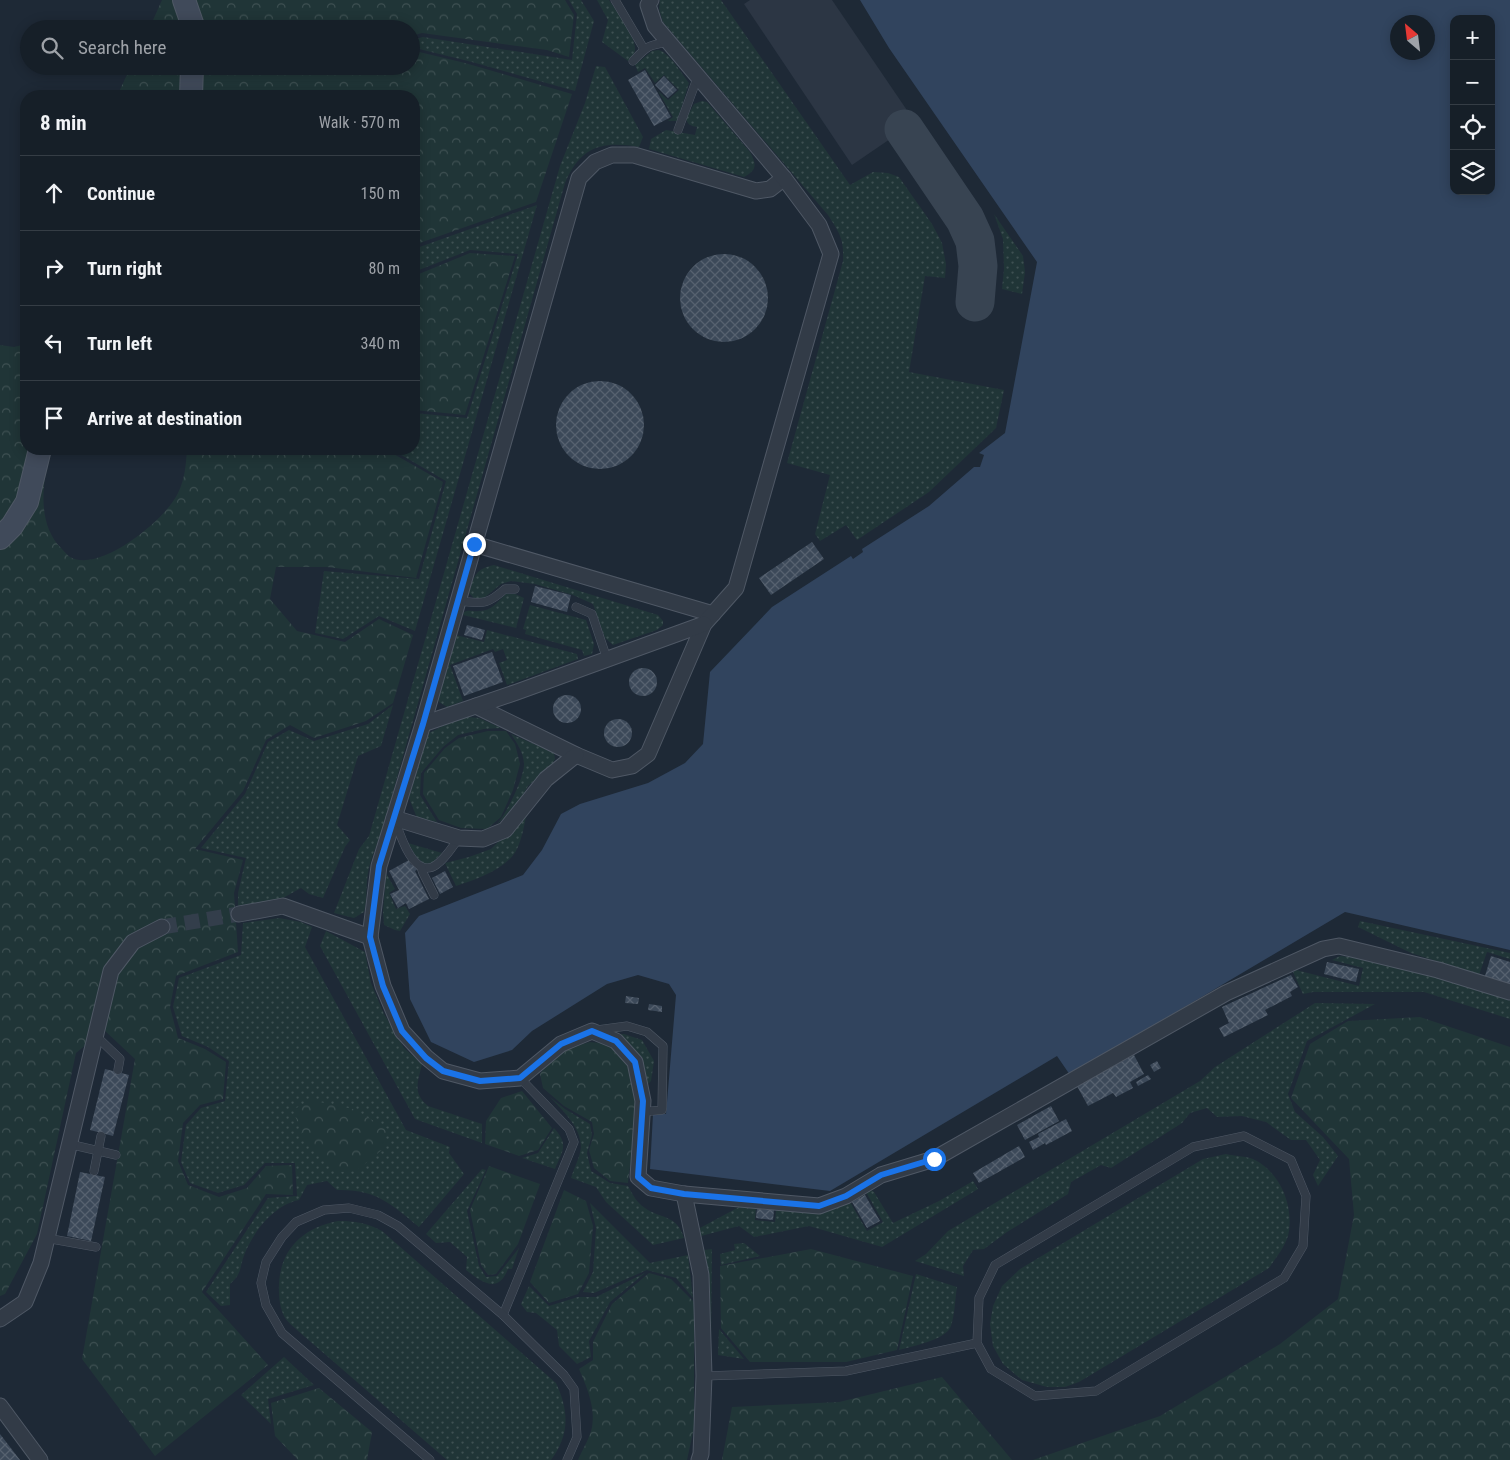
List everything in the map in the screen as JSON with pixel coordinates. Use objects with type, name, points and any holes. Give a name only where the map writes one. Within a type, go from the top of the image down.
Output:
[{"type":"main road","points":[[184,0],[191,20]]},
{"type":"main road","points":[[191,90],[192,75]]},
{"type":"main road","points":[[0,538],[12,526],[28,502],[39,455]]},
{"type":"street","points":[[476,706],[576,755],[612,770],[632,766],[648,754],[709,619],[736,588],[831,254],[819,225],[784,178],[655,26],[648,5],[651,0]]},
{"type":"street","points":[[784,178],[770,189],[756,191],[634,156],[612,155],[595,162],[579,178],[423,724],[379,866],[370,937],[383,986],[402,1031],[426,1058],[443,1071],[480,1081],[520,1078],[561,1044],[592,1031],[616,1041],[635,1062],[643,1101],[638,1177],[651,1188],[684,1194],[819,1206],[846,1196],[881,1175],[934,1159],[1226,993],[1323,949],[1339,946],[1438,970],[1510,992]]},
{"type":"street","points":[[474,544],[709,619]]},
{"type":"street","points":[[423,724],[607,659],[709,619]]},
{"type":"street","points":[[394,818],[459,838],[483,839],[505,830],[546,779],[576,755]]},
{"type":"street","points":[[239,914],[283,906],[370,937]]},
{"type":"street","points":[[0,1319],[25,1302],[40,1263],[110,971],[133,942],[162,928]]},
{"type":"street","points":[[684,1194],[701,1275],[704,1376],[701,1454],[699,1460]]},
{"type":"street","points":[[0,1406],[40,1460]]},
{"type":"lane","points":[[615,0],[644,48]]},
{"type":"lane","points":[[633,61],[644,48],[652,44],[669,42]]},
{"type":"lane","points":[[678,130],[698,76]]},
{"type":"lane","points":[[458,601],[485,603],[495,598],[505,589],[515,589]]},
{"type":"lane","points":[[576,607],[592,614],[607,659]]},
{"type":"lane","points":[[394,818],[409,854],[421,867],[434,895]]},
{"type":"lane","points":[[421,867],[435,866],[444,858],[459,838]]},
{"type":"lane","points":[[592,1031],[627,1026],[647,1032],[663,1046],[662,1110],[642,1112]]},
{"type":"lane","points":[[95,1035],[120,1059],[118,1070]]},
{"type":"lane","points":[[502,1315],[574,1142],[569,1130],[520,1078]]},
{"type":"lane","points":[[94,1171],[102,1136]]},
{"type":"lane","points":[[1244,1136],[1291,1160],[1306,1196],[1303,1246],[1284,1278],[1096,1391],[1035,1396],[991,1369],[977,1344],[980,1298],[995,1265],[1193,1147],[1244,1136]]},
{"type":"lane","points":[[69,1144],[116,1156]]},
{"type":"lane","points":[[430,1460],[282,1333],[266,1305],[260,1283],[266,1262],[282,1237],[296,1222],[324,1210],[349,1208],[378,1215],[398,1226],[502,1315],[564,1374],[574,1390],[577,1437],[567,1460]]},
{"type":"lane","points":[[46,1238],[96,1247]]},
{"type":"lane","points":[[704,1376],[846,1370],[977,1344]]},
{"type":"shaded area","points":[[750,0],[832,0],[915,122],[852,165],[744,4]]},
{"type":"green space","points":[[162,0],[565,0],[574,15],[569,57],[547,50],[420,34],[420,20],[153,20]]},
{"type":"green space","points":[[569,0],[581,0],[594,21],[575,91],[420,49],[420,38],[423,37],[572,60],[577,14]]},
{"type":"green space","points":[[597,0],[609,0],[630,32],[635,51],[628,61],[602,42],[608,20]]},
{"type":"green space","points":[[660,0],[721,0],[850,185],[873,172],[888,173],[899,177],[932,224],[942,243],[946,264],[945,278],[925,276],[909,372],[1004,390],[996,428],[929,492],[857,540],[846,525],[820,541],[815,534],[830,475],[787,463],[843,261],[843,247],[840,237],[828,215],[663,22],[659,9]]},
{"type":"green space","points":[[658,50],[671,59],[689,83],[677,121],[668,121],[673,117],[658,91],[668,100],[679,90],[664,75],[655,83],[645,68],[638,72],[635,65],[652,51]]},
{"type":"green space","points":[[420,52],[572,94],[536,202],[420,243],[420,90],[120,90],[127,75],[420,75]]},
{"type":"green space","points":[[596,66],[605,67],[643,137],[639,147],[614,145],[594,149],[578,161],[565,183],[381,834],[370,863],[364,912],[354,918],[334,913],[359,849],[369,836],[560,166],[585,103]]},
{"type":"green space","points":[[702,101],[707,102],[750,152],[755,164],[751,172],[744,177],[649,149],[651,139],[666,130],[695,135],[697,127],[690,125],[686,119],[694,104]]},
{"type":"green space","points":[[537,205],[415,631],[379,616],[343,639],[315,633],[324,571],[419,579],[446,481],[401,455],[420,455],[420,414],[467,418],[518,254],[470,250],[420,270],[420,247]]},
{"type":"green space","points":[[994,214],[1023,256],[1025,272],[1022,294],[1002,289],[1004,269],[1003,239]]},
{"type":"green space","points":[[470,253],[515,256],[465,415],[420,411],[420,274]]},
{"type":"green space","points":[[0,345],[14,347],[20,346],[20,455],[50,455],[44,488],[45,515],[54,539],[70,557],[83,560],[98,558],[131,541],[146,529],[171,504],[178,493],[184,477],[187,455],[396,455],[443,482],[416,578],[327,567],[276,567],[270,599],[297,631],[345,642],[379,619],[413,635],[393,703],[366,721],[314,738],[290,725],[266,740],[243,791],[195,849],[243,860],[234,893],[238,952],[176,976],[170,1007],[178,1038],[205,1049],[226,1062],[223,1099],[200,1105],[183,1123],[178,1161],[188,1185],[219,1197],[247,1188],[266,1166],[292,1165],[293,1195],[266,1194],[202,1292],[268,1365],[155,1456],[82,1359],[135,1059],[104,1030],[76,1053],[37,1234],[5,1294],[0,1296]]},
{"type":"green space","points":[[494,565],[658,615],[663,621],[663,625],[657,630],[613,645],[605,638],[593,604],[573,595],[535,584],[511,581],[501,584],[484,598],[475,599],[469,593],[476,574]]},
{"type":"green space","points":[[506,594],[515,594],[524,598],[516,628],[463,615],[464,612],[468,611],[484,611],[494,606]]},
{"type":"green space","points":[[530,605],[586,620],[594,644],[592,654],[584,656],[582,650],[525,634],[526,630],[523,629]]},
{"type":"green space","points":[[487,630],[577,654],[578,659],[507,685],[499,663],[507,660],[503,649],[495,652],[493,649],[450,665],[463,701],[447,707],[439,702],[438,698],[456,635],[484,642]]},
{"type":"green space","points":[[393,705],[381,746],[358,756],[337,825],[350,840],[345,847],[323,898],[309,894],[301,888],[283,898],[238,906],[238,893],[246,858],[201,848],[245,794],[268,742],[289,730],[314,741],[368,724]]},
{"type":"green space","points":[[468,717],[479,718],[501,728],[484,729],[458,735],[443,747],[421,773],[420,795],[437,822],[417,818],[409,798],[427,734],[449,723]]},
{"type":"green space","points":[[488,731],[506,731],[515,744],[520,764],[513,790],[501,817],[487,829],[461,828],[439,820],[423,794],[424,773],[445,748],[459,738]]},
{"type":"green space","points":[[511,734],[554,753],[555,759],[551,766],[528,786],[515,809],[497,824],[514,795],[524,763]]},
{"type":"green space","points":[[527,813],[520,842],[511,857],[489,873],[456,886],[445,863],[491,849]]},
{"type":"green space","points":[[408,843],[442,853],[432,863],[425,864],[417,858]]},
{"type":"green space","points":[[386,873],[395,889],[389,893],[396,909],[405,906],[410,914],[400,931],[384,925]]},
{"type":"green space","points":[[279,918],[301,922],[312,927],[305,947],[406,1130],[450,1147],[449,1153],[464,1174],[419,1227],[400,1211],[373,1195],[351,1190],[337,1190],[327,1181],[307,1185],[299,1200],[281,1207],[259,1228],[245,1253],[239,1273],[230,1284],[230,1305],[221,1306],[206,1292],[268,1198],[297,1196],[295,1163],[265,1163],[244,1185],[218,1193],[190,1183],[181,1162],[186,1125],[201,1108],[225,1101],[229,1061],[208,1047],[182,1036],[173,1007],[179,978],[241,955],[243,923]]},
{"type":"green space","points":[[1360,921],[1510,953],[1510,959],[1487,952],[1479,975],[1411,953],[1358,927]]},
{"type":"green space","points":[[326,931],[365,952],[371,983],[384,1014],[404,1048],[422,1064],[418,1091],[423,1101],[428,1106],[482,1124],[482,1143],[415,1119],[320,946]]},
{"type":"green space","points":[[1340,956],[1405,968],[1510,999],[1510,1019],[1424,992],[1313,992],[1303,994],[1293,972],[1296,970],[1359,986],[1363,968],[1332,960]]},
{"type":"green space","points":[[1315,1003],[1375,1004],[1307,1041],[1288,1094],[1295,1112],[1323,1137],[1338,1156],[1318,1186],[1313,1175],[1320,1160],[1306,1140],[1291,1140],[1266,1122],[1242,1116],[1217,1117],[1207,1108],[1190,1113],[1182,1123],[1111,1168],[1101,1165],[1071,1182],[1068,1194],[1007,1232],[984,1249],[973,1250],[963,1266],[964,1276],[915,1261],[926,1254],[948,1231],[1200,1081],[1215,1067]]},
{"type":"green space","points":[[1420,1017],[1510,1047],[1510,1460],[1033,1460],[1160,1416],[1280,1344],[1338,1299],[1354,1215],[1349,1159],[1291,1098],[1310,1044],[1348,1021]]},
{"type":"green space","points":[[615,1034],[624,1034],[642,1040],[654,1061],[651,1081],[647,1085],[633,1050]]},
{"type":"green space","points":[[590,1042],[609,1045],[622,1055],[630,1070],[634,1088],[635,1129],[628,1183],[610,1181],[594,1168],[589,1150],[594,1134],[592,1122],[564,1106],[543,1088],[540,1074],[550,1061],[568,1049]]},
{"type":"green space","points":[[522,1091],[552,1128],[538,1150],[519,1156],[485,1144],[486,1121],[501,1098]]},
{"type":"green space","points":[[550,1097],[565,1109],[590,1124],[592,1135],[587,1153],[591,1171],[610,1183],[628,1186],[635,1198],[645,1208],[673,1221],[681,1230],[684,1238],[653,1245],[606,1202],[596,1187],[571,1178],[581,1147],[580,1140],[570,1119]]},
{"type":"green space","points":[[310,1100],[353,1109],[388,1129],[383,1149],[356,1171],[337,1172],[303,1137],[293,1110]]},
{"type":"green space","points":[[554,1128],[563,1143],[555,1169],[522,1158],[538,1153]]},
{"type":"green space","points":[[1226,1154],[1250,1158],[1262,1164],[1277,1180],[1286,1199],[1290,1220],[1288,1236],[1269,1268],[1079,1382],[1065,1387],[1047,1387],[1022,1380],[1003,1364],[993,1346],[990,1324],[993,1306],[1002,1286],[1020,1269],[1203,1159]]},
{"type":"green space","points":[[489,1166],[540,1184],[518,1244],[496,1274],[488,1275],[481,1265],[470,1210]]},
{"type":"green space","points":[[482,1169],[486,1170],[467,1211],[479,1266],[486,1277],[497,1276],[519,1248],[512,1269],[508,1269],[500,1282],[495,1284],[484,1282],[466,1270],[467,1257],[450,1242],[436,1243],[426,1234]]},
{"type":"green space","points":[[973,1181],[978,1189],[882,1247],[809,1226],[754,1237],[739,1226],[701,1236],[698,1229],[739,1207],[756,1207],[755,1220],[775,1222],[776,1210],[850,1202],[867,1231],[883,1222],[866,1192],[871,1190],[874,1192],[893,1223],[939,1201]]},
{"type":"green space","points":[[564,1190],[586,1201],[593,1226],[589,1273],[578,1294],[549,1303],[530,1282]]},
{"type":"green space","points":[[590,1203],[650,1263],[688,1255],[693,1298],[676,1278],[647,1270],[594,1293],[583,1292],[593,1272],[596,1228]]},
{"type":"green space","points":[[338,1221],[361,1223],[382,1231],[556,1383],[563,1403],[566,1422],[562,1441],[551,1460],[447,1460],[288,1322],[282,1311],[279,1293],[279,1279],[287,1254],[302,1236],[324,1224]]},
{"type":"green space","points":[[744,1243],[760,1256],[721,1265],[720,1254],[735,1250],[734,1244]]},
{"type":"green space","points":[[712,1249],[711,1341],[704,1250]]},
{"type":"green space","points":[[811,1249],[913,1276],[897,1350],[846,1362],[750,1362],[721,1328],[720,1266]]},
{"type":"green space","points":[[645,1273],[610,1302],[589,1341],[591,1357],[577,1364],[559,1346],[557,1330],[536,1313],[527,1312],[521,1304],[529,1286],[549,1306],[578,1297],[596,1297]]},
{"type":"green space","points":[[649,1273],[671,1279],[694,1302],[694,1428],[687,1460],[578,1460],[590,1435],[593,1420],[590,1397],[579,1369],[593,1360],[593,1342],[612,1304]]},
{"type":"green space","points":[[916,1274],[957,1287],[951,1326],[948,1331],[936,1339],[899,1350]]},
{"type":"green space","points":[[719,1329],[744,1359],[718,1355]]},
{"type":"green space","points":[[284,1357],[314,1385],[268,1399],[271,1424],[241,1395]]},
{"type":"green space","points":[[942,1377],[1012,1460],[722,1460],[732,1407],[839,1402]]},
{"type":"green space","points":[[319,1388],[372,1432],[367,1460],[298,1460],[275,1436],[271,1403]]},
{"type":"water","points":[[860,0],[1510,0],[1510,950],[1345,912],[1070,1075],[1057,1056],[830,1191],[650,1169],[653,1114],[666,1114],[676,995],[669,984],[638,975],[607,984],[532,1031],[512,1050],[474,1062],[431,1042],[410,999],[405,933],[419,916],[523,875],[542,850],[561,814],[580,804],[648,783],[685,763],[703,744],[710,672],[772,607],[851,556],[853,559],[863,552],[862,549],[929,506],[974,467],[980,467],[984,455],[979,453],[1005,433],[1037,262],[889,48]]},
{"type":"building","points":[[645,70],[671,117],[654,126],[628,80]]},
{"type":"building","points":[[664,76],[677,90],[668,98],[655,85]]},
{"type":"building","points":[[724,254],[741,258],[755,267],[764,281],[768,298],[764,315],[755,329],[741,338],[724,342],[707,338],[693,329],[684,315],[680,298],[684,281],[693,267],[707,258]]},
{"type":"building","points":[[600,381],[617,385],[631,394],[640,408],[644,425],[640,442],[631,456],[617,465],[600,469],[583,465],[569,456],[560,442],[556,425],[560,408],[569,394],[583,385]]},
{"type":"building","points":[[812,542],[824,559],[771,595],[759,578]]},
{"type":"building","points":[[535,586],[571,595],[567,612],[531,602]]},
{"type":"building","points":[[467,625],[485,630],[482,640],[464,635]]},
{"type":"building","points":[[492,652],[503,682],[464,696],[453,666]]},
{"type":"building","points":[[643,668],[653,672],[657,682],[653,692],[643,696],[633,692],[629,682],[633,672]]},
{"type":"building","points":[[567,695],[577,699],[581,709],[577,719],[567,723],[557,719],[553,709],[557,699]]},
{"type":"building","points":[[618,719],[628,723],[632,733],[628,743],[618,747],[608,743],[604,733],[608,723]]},
{"type":"building","points":[[409,860],[411,865],[414,863],[418,869],[415,871],[429,899],[409,909],[406,903],[398,908],[390,894],[399,890],[389,871]]},
{"type":"building","points":[[445,871],[453,887],[440,894],[432,878]]},
{"type":"building","points":[[1491,956],[1510,962],[1510,984],[1485,976]]},
{"type":"building","points":[[1327,962],[1359,969],[1356,982],[1324,974]]},
{"type":"building","points":[[1291,975],[1298,987],[1290,992],[1292,996],[1265,1010],[1268,1015],[1224,1037],[1219,1028],[1229,1023],[1222,1007]]},
{"type":"building","points":[[626,996],[639,998],[638,1004],[625,1003]]},
{"type":"building","points":[[649,1004],[662,1006],[662,1012],[648,1010]]},
{"type":"building","points":[[1134,1055],[1144,1074],[1130,1082],[1133,1088],[1116,1097],[1113,1093],[1088,1106],[1077,1086]]},
{"type":"building","points":[[1157,1061],[1161,1068],[1154,1072],[1150,1065]]},
{"type":"building","points":[[105,1069],[129,1075],[113,1136],[90,1130]]},
{"type":"building","points":[[1148,1075],[1151,1079],[1138,1086],[1136,1082]]},
{"type":"building","points":[[1051,1106],[1059,1121],[1025,1140],[1017,1125]]},
{"type":"building","points":[[1066,1119],[1072,1131],[1033,1150],[1029,1142],[1039,1137],[1038,1134]]},
{"type":"building","points":[[1019,1146],[1025,1157],[979,1183],[973,1173]]},
{"type":"building","points":[[80,1172],[105,1177],[91,1241],[67,1236]]},
{"type":"building","points":[[865,1195],[880,1221],[867,1228],[852,1202]]},
{"type":"building","points":[[757,1209],[774,1210],[773,1220],[756,1218]]},
{"type":"building","points":[[0,1434],[20,1460],[0,1460]]},
{"type":"taxiway","points":[[904,129],[965,219],[975,241],[978,266],[975,302]]},
{"type":"tunnel","points":[[162,927],[239,914]]},
{"type":"route","points":[[474,544],[423,724],[379,866],[370,937],[383,986],[402,1031],[426,1058],[443,1071],[480,1081],[520,1078],[561,1044],[592,1031],[616,1041],[635,1062],[643,1101],[638,1177],[651,1188],[684,1194],[819,1206],[846,1196],[881,1175],[934,1159]]}]
